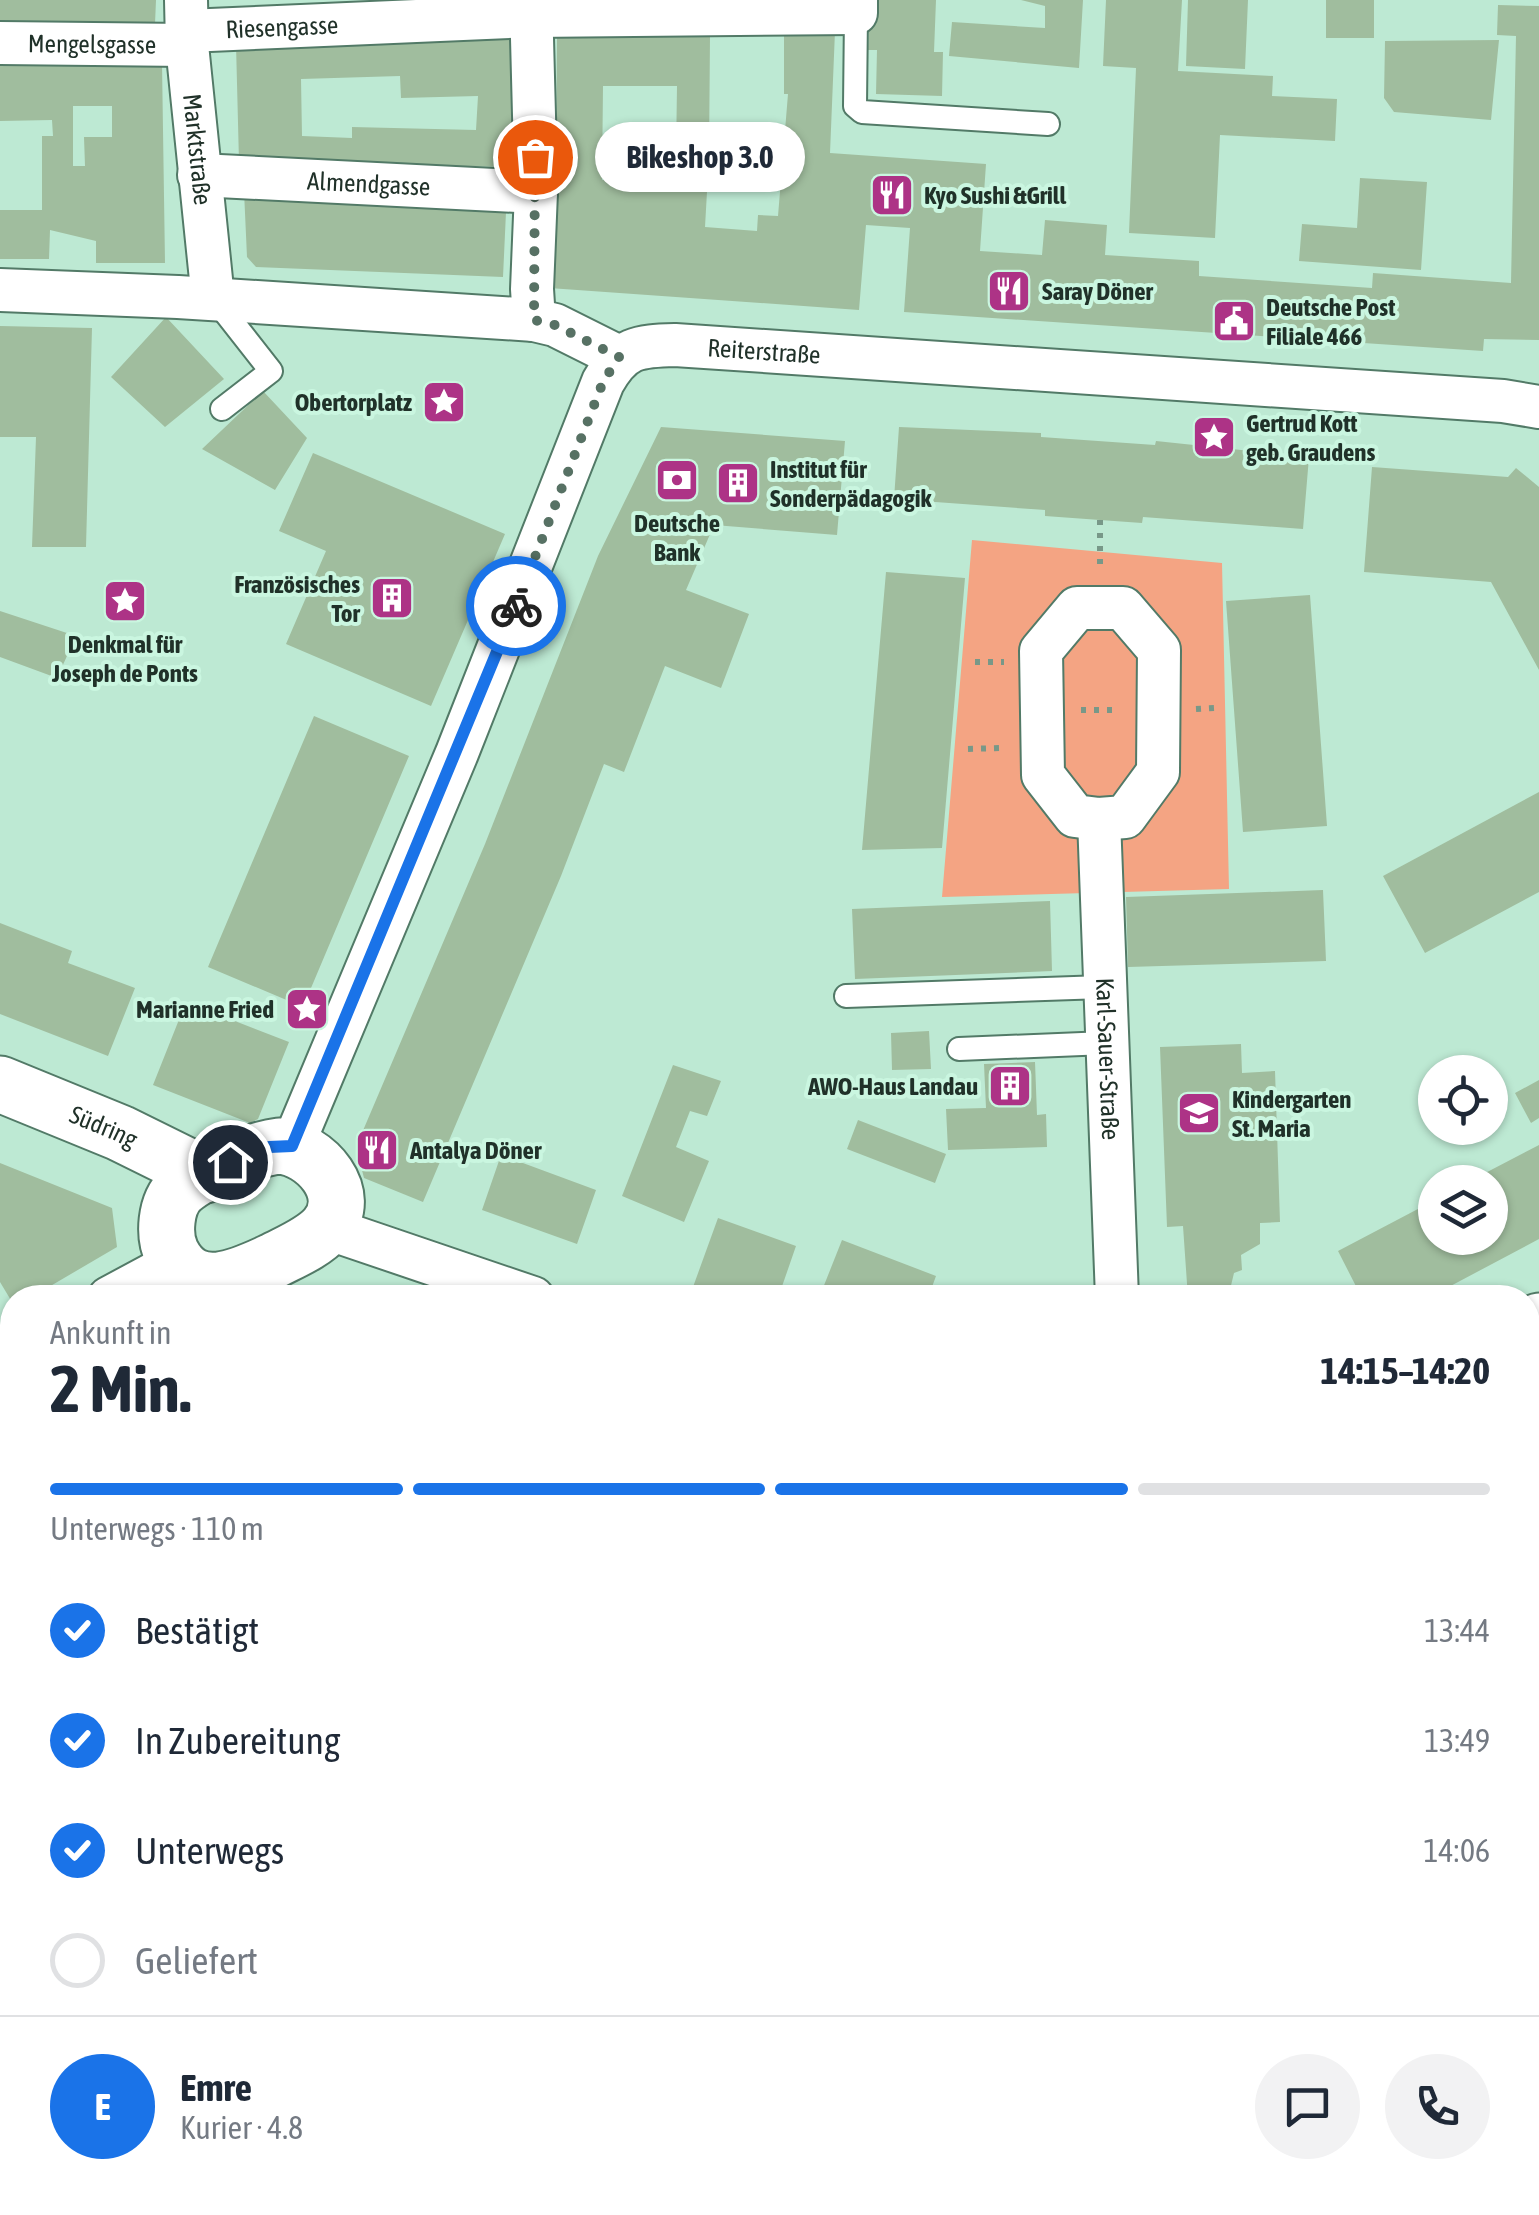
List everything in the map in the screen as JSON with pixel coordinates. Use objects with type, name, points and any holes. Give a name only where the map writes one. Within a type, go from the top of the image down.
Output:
[{"type":"street","name":"Riesengasse","points":[[187,25],[531,8],[856,6]]},
{"type":"street","points":[[531,8],[536,192],[534,320]]},
{"type":"street","name":"Mengelsgasse","points":[[0,43],[187,25]]},
{"type":"street","name":"Marktstraße","points":[[187,25],[213,299]]},
{"type":"street","name":"Almendgasse","points":[[199,175],[536,192]]},
{"type":"street","points":[[0,290],[534,320],[555,325],[619,357],[603,382],[464,735],[292,1146]]},
{"type":"street","name":"Reiterstraße","points":[[619,357],[644,346],[690,346],[1503,401],[1539,407]]},
{"type":"street","points":[[1077,608],[1123,608],[1159,650],[1158,772],[1125,817],[1099,819],[1075,816],[1043,775],[1041,651],[1077,608]]},
{"type":"street","name":"Karl-Sauer-Straße","points":[[1099,819],[1116,1285]]},
{"type":"street","name":"Südring","points":[[0,1084],[120,1132],[205,1175]]},
{"type":"street","points":[[225,1285],[201,1280],[176,1262],[168,1236],[172,1200],[181,1189],[205,1175],[269,1147],[292,1146],[314,1158],[332,1184],[333,1216],[326,1228],[243,1285]]},
{"type":"street","points":[[326,1228],[495,1285]]},
{"type":"street","points":[[133,1285],[176,1262]]},
{"type":"lane","points":[[856,6],[853,88],[855,106],[862,112],[1048,124]]},
{"type":"lane","points":[[213,299],[271,371],[222,409]]},
{"type":"lane","points":[[846,996],[1104,987]]},
{"type":"lane","points":[[960,1049],[1106,1043]]},
{"type":"path","points":[[1076,710],[1129,710]]},
{"type":"shaded area","points":[[972,540],[1222,563],[1229,889],[942,897]]},
{"type":"building","points":[[0,0],[156,0],[155,24],[0,24]]},
{"type":"building","points":[[870,0],[936,0],[934,52],[943,52],[942,96],[876,94],[877,50],[868,50]]},
{"type":"building","points":[[1021,0],[1083,0],[1079,68],[949,56],[952,22],[1045,28],[1045,6]]},
{"type":"building","points":[[1106,0],[1182,0],[1178,71],[1273,76],[1272,96],[1337,99],[1335,141],[1220,135],[1215,238],[1129,233],[1136,68],[1103,66]]},
{"type":"building","points":[[1188,0],[1248,0],[1245,69],[1186,66]]},
{"type":"building","points":[[1326,0],[1374,0],[1374,38],[1326,38]]},
{"type":"building","points":[[1498,5],[1539,6],[1539,340],[1484,339],[1483,351],[904,312],[910,228],[866,225],[859,310],[549,288],[556,177],[557,35],[710,36],[709,155],[676,155],[677,86],[603,86],[602,180],[665,184],[666,171],[708,174],[705,227],[757,231],[758,215],[778,216],[788,94],[784,94],[784,30],[835,31],[830,153],[986,164],[980,251],[1042,255],[1045,220],[1107,225],[1105,255],[1199,261],[1199,276],[1372,288],[1373,273],[1511,283],[1516,36],[1497,35]]},
{"type":"building","points":[[511,35],[512,167],[239,162],[236,44]],"holes":[[[400,76],[401,98],[478,96],[476,130],[352,127],[352,138],[302,136],[301,79]]]},
{"type":"building","points":[[1499,40],[1491,120],[1394,112],[1384,98],[1385,41]]},
{"type":"building","points":[[162,63],[165,263],[96,263],[96,241],[50,230],[49,259],[0,259],[0,210],[42,210],[42,136],[53,136],[52,120],[0,121],[0,64]],"holes":[[[73,106],[112,106],[112,137],[84,137],[85,166],[73,166]]]},
{"type":"building","points":[[1360,178],[1427,182],[1421,270],[1299,261],[1302,224],[1357,228]]},
{"type":"building","points":[[244,191],[408,198],[407,208],[506,212],[503,277],[256,267],[247,257]]},
{"type":"building","points":[[166,317],[224,379],[165,427],[111,377]]},
{"type":"building","points":[[0,326],[92,328],[86,547],[32,547],[36,437],[0,437]]},
{"type":"building","points":[[263,391],[307,438],[275,490],[202,449]]},
{"type":"building","points":[[661,427],[845,441],[837,535],[714,525],[686,590],[749,614],[721,688],[665,666],[624,772],[604,764],[561,876],[423,1202],[364,1178],[356,1147],[485,844],[598,556]]},
{"type":"building","points":[[899,427],[1041,433],[1041,437],[1155,445],[1156,441],[1309,457],[1303,529],[1143,517],[1142,523],[1045,516],[1045,510],[894,499]]},
{"type":"building","name":"Französisches Tor","points":[[313,453],[505,534],[431,706],[286,644],[326,551],[279,531]]},
{"type":"building","points":[[1372,467],[1508,477],[1516,468],[1539,487],[1539,670],[1491,582],[1364,572]]},
{"type":"building","points":[[886,572],[965,578],[942,848],[862,850]]},
{"type":"building","points":[[1310,595],[1327,826],[1243,832],[1226,601]]},
{"type":"building","points":[[0,611],[76,636],[57,678],[0,657]]},
{"type":"building","points":[[314,716],[409,756],[303,1007],[208,967]]},
{"type":"building","points":[[1539,792],[1539,892],[1425,953],[1383,876]]},
{"type":"building","points":[[1323,890],[1326,961],[1128,967],[1126,897]]},
{"type":"building","points":[[1050,901],[1052,971],[855,979],[852,909]]},
{"type":"building","points":[[0,923],[72,951],[68,963],[135,988],[108,1056],[0,1014]]},
{"type":"building","points":[[186,1002],[289,1042],[258,1119],[250,1123],[153,1085]]},
{"type":"building","points":[[929,1031],[931,1069],[892,1070],[891,1033]]},
{"type":"building","points":[[1241,1044],[1242,1073],[1275,1071],[1280,1222],[1260,1223],[1260,1244],[1241,1255],[1242,1270],[1234,1273],[1231,1285],[1187,1285],[1183,1226],[1167,1227],[1160,1047]]},
{"type":"building","name":"AWO-Haus Landau","points":[[1035,1062],[1037,1115],[1046,1114],[1047,1147],[948,1150],[946,1109],[986,1108],[984,1064]]},
{"type":"building","points":[[673,1065],[721,1081],[707,1116],[690,1111],[676,1147],[709,1161],[684,1222],[622,1196]]},
{"type":"building","points":[[1539,1080],[1539,1118],[1531,1123],[1515,1093]]},
{"type":"building","points":[[858,1120],[946,1154],[935,1183],[847,1149]]},
{"type":"building","points":[[1539,1145],[1539,1239],[1452,1285],[1355,1285],[1338,1251],[1418,1209],[1418,1255],[1508,1255],[1508,1165],[1501,1165]]},
{"type":"building","points":[[501,1155],[596,1190],[577,1244],[482,1210]]},
{"type":"building","points":[[0,1163],[112,1208],[117,1247],[52,1285],[0,1282]]},
{"type":"building","points":[[718,1218],[796,1246],[782,1285],[694,1285]]},
{"type":"building","points":[[842,1240],[936,1276],[933,1285],[824,1285]]},
{"type":"way so far","points":[[516,606],[603,382],[619,357],[555,325],[534,320],[535,157]]},
{"type":"place","name":"Bikeshop 3.0","points":[[535,157]]},
{"type":"place","name":"Kyo Sushi &Grill","points":[[892,195]]},
{"type":"place","name":"Saray Döner","points":[[1009,291]]},
{"type":"place","name":"Deutsche Post Filiale 466","points":[[1234,321]]},
{"type":"place","name":"Obertorplatz","points":[[444,402]]},
{"type":"place","name":"Gertrud Kott geb. Graudens","points":[[1214,437]]},
{"type":"place","name":"Deutsche Bank","points":[[677,480]]},
{"type":"place","name":"Institut für Sonderpädagogik","points":[[738,483]]},
{"type":"place","name":"Französisches Tor","points":[[392,598]]},
{"type":"place","name":"Denkmal für Joseph de Ponts","points":[[125,601]]},
{"type":"place","name":"Marianne Fried","points":[[307,1009]]},
{"type":"place","name":"AWO-Haus Landau","points":[[1010,1086]]},
{"type":"place","name":"Kindergarten St. Maria","points":[[1199,1113]]},
{"type":"place","name":"Antalya Döner","points":[[377,1150]]},
{"type":"route","points":[[230,1162],[269,1147],[292,1146],[516,606]]}]
